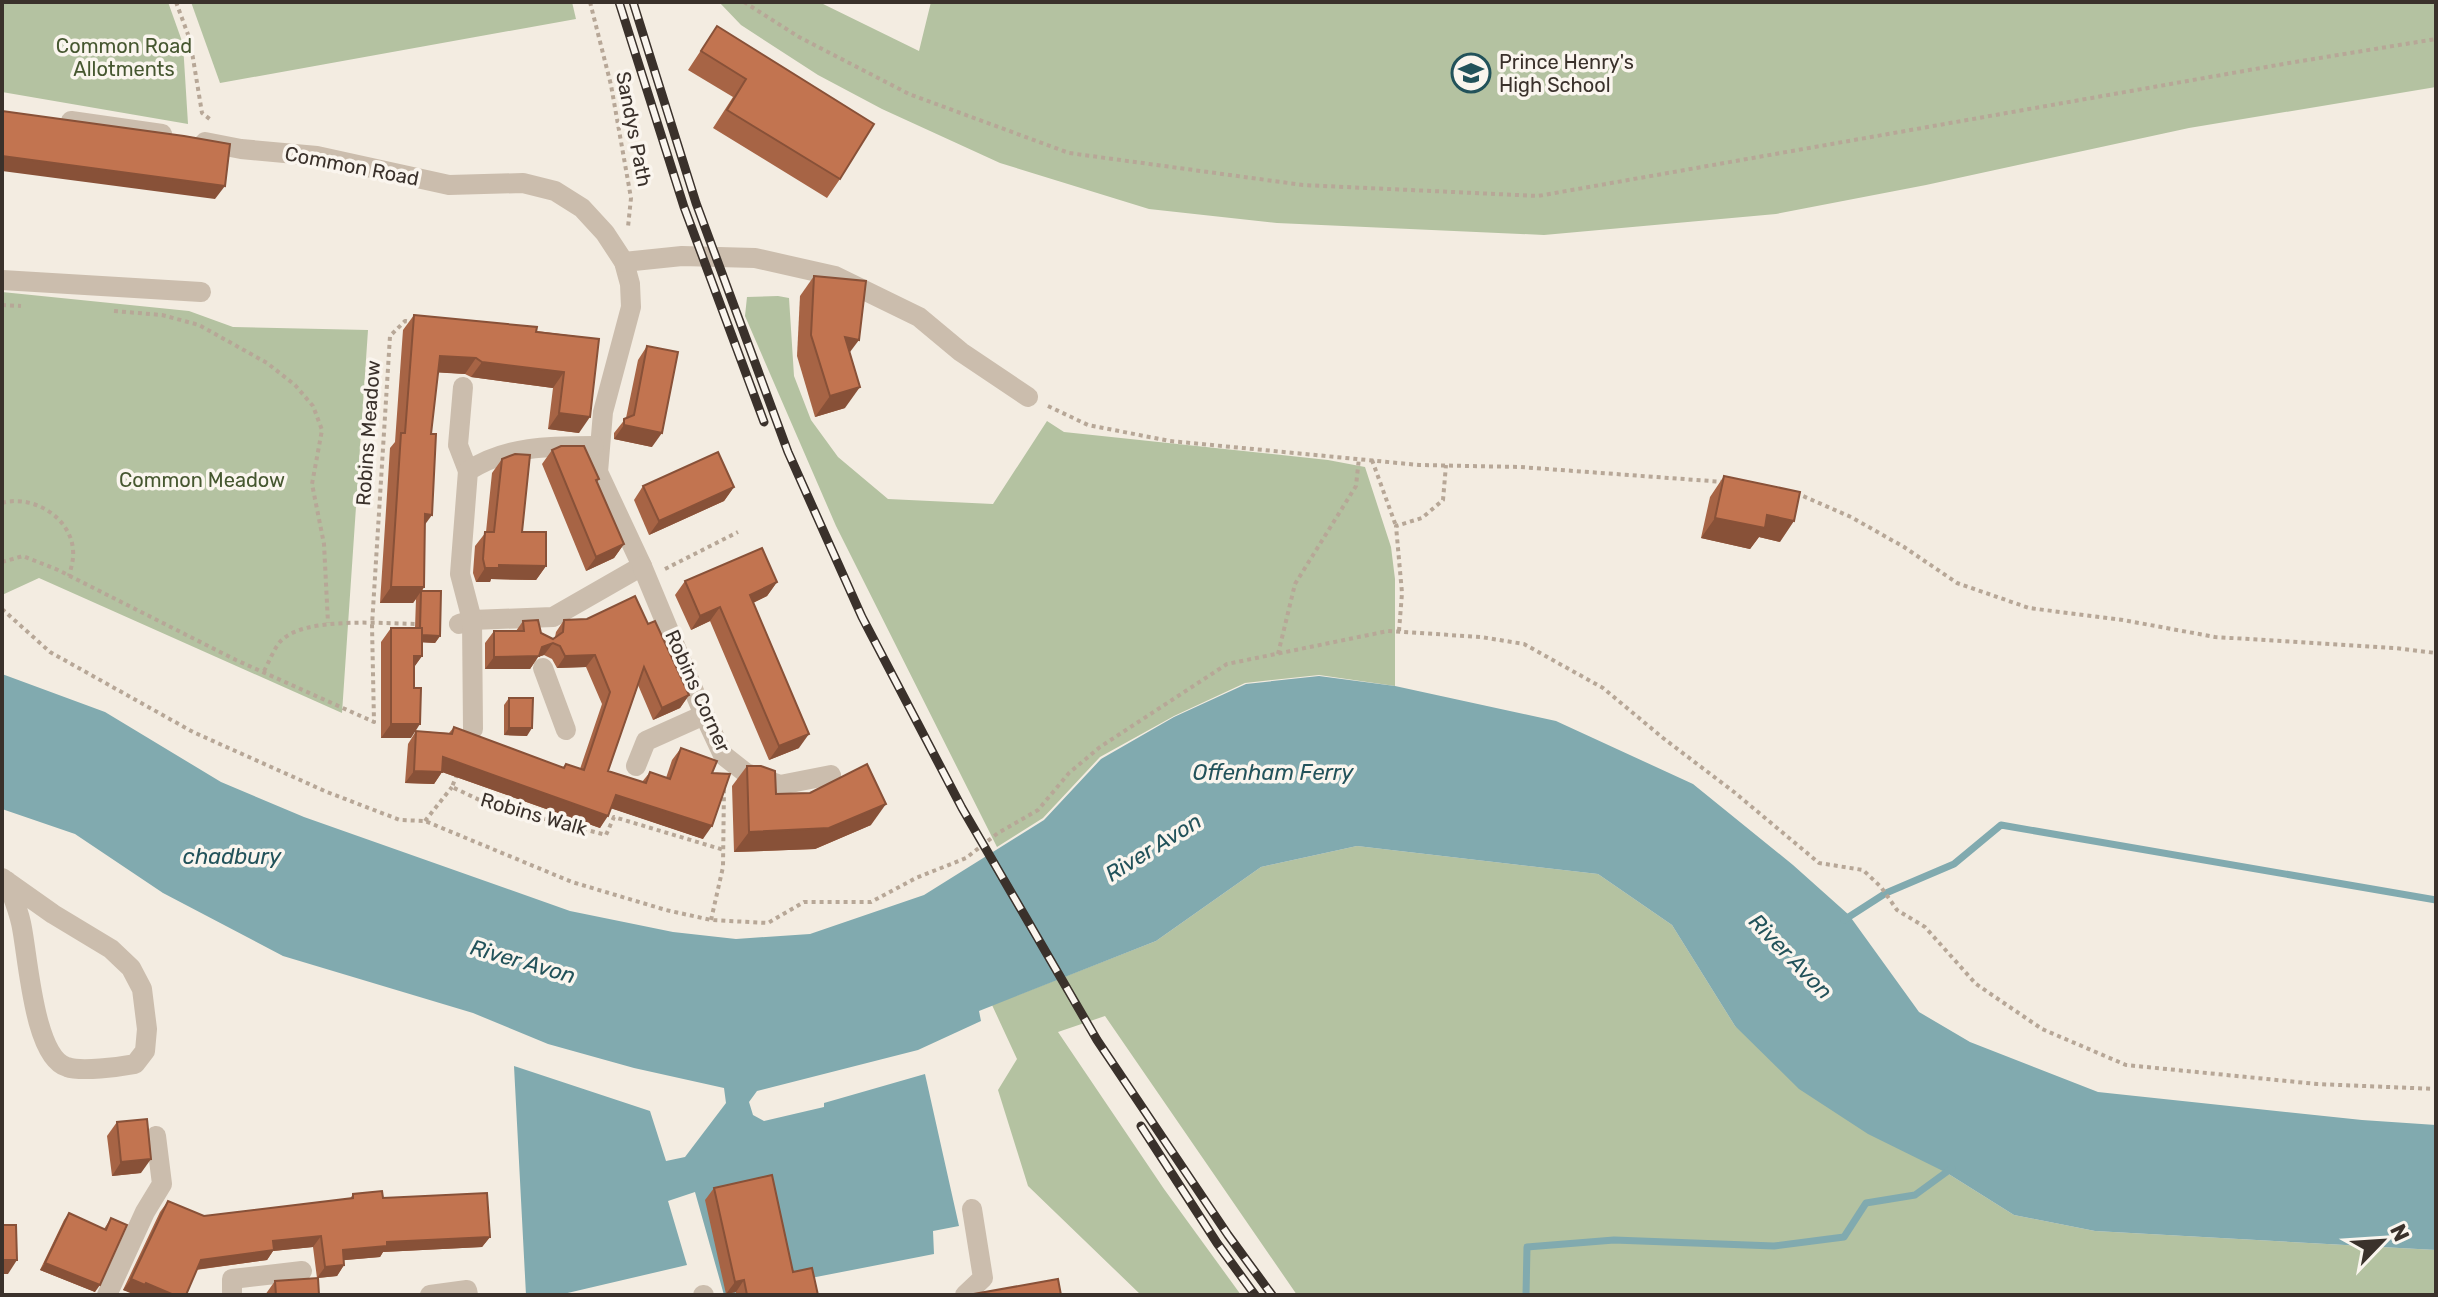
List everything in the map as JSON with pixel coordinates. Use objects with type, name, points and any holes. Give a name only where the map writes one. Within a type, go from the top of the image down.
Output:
[{"type":"street","name":"Common Road","points":[[48,118],[125,127],[241,149],[317,156],[449,185],[523,183],[555,191],[582,208],[605,233],[624,262]]},
{"type":"street","points":[[624,262],[682,256],[755,258],[835,276],[919,317],[961,352],[1028,397]]},
{"type":"street","name":"Robins Corner","points":[[624,262],[630,284],[631,307],[603,412],[598,472],[645,572],[723,755],[746,773],[780,785],[831,775]]},
{"type":"street","points":[[2,280],[201,292]]},
{"type":"street","points":[[463,387],[458,445],[468,471],[460,574],[473,729]]},
{"type":"street","points":[[468,471],[486,459],[542,446],[598,447]]},
{"type":"street","points":[[466,622],[553,617],[645,572]]},
{"type":"street","points":[[542,617],[543,638]]},
{"type":"street","points":[[543,668],[566,730]]},
{"type":"street","points":[[636,766],[646,741],[704,715]]},
{"type":"street","points":[[5,880],[111,949],[131,968],[142,989],[147,1029],[145,1051],[135,1064],[115,1068],[65,1067],[53,1057],[41,1035],[21,921],[5,880]]},
{"type":"street","points":[[107,1295],[145,1212],[162,1184],[156,1136]]},
{"type":"street","points":[[965,1295],[983,1278],[972,1209]]},
{"type":"street","points":[[232,1287],[302,1271]]},
{"type":"street","points":[[430,1295],[467,1290],[468,1295]]},
{"type":"path","points":[[176,2],[190,40],[202,113]]},
{"type":"path","name":"Sandys Path","points":[[590,2],[611,85],[631,198],[624,262]]},
{"type":"path","points":[[744,2],[799,37],[880,81],[1069,153],[1303,185],[1538,196],[2436,39]]},
{"type":"path","points":[[2,305],[34,306]]},
{"type":"path","points":[[107,311],[162,315],[199,325],[267,363],[295,385],[313,406],[322,430],[312,484],[324,544],[328,623]]},
{"type":"path","name":"Robins Meadow","points":[[264,671],[374,722],[372,625],[390,336],[405,321],[421,323]]},
{"type":"path","points":[[1028,397],[1088,425],[1170,441],[1446,465],[1520,467],[1735,483]]},
{"type":"path","points":[[1278,654],[1295,584],[1356,486],[1359,458]]},
{"type":"path","points":[[1371,459],[1396,526],[1402,593],[1399,631]]},
{"type":"path","points":[[1396,526],[1422,518],[1443,500],[1446,465]]},
{"type":"path","points":[[1781,490],[1797,493],[1851,517],[1904,547],[1957,583],[2029,608],[2123,620],[2215,637],[2436,653]]},
{"type":"path","points":[[2,503],[30,501],[67,528],[73,547],[69,576]]},
{"type":"path","points":[[645,572],[738,532]]},
{"type":"path","points":[[2,562],[23,556],[264,671],[281,641],[303,629],[328,623],[466,622]]},
{"type":"path","points":[[2,609],[50,652],[193,732],[341,798],[400,820],[425,821],[572,882],[666,910],[711,920],[768,923],[804,902],[871,902],[916,878],[966,858],[998,833],[1038,810],[1069,773],[1100,747],[1227,664],[1388,631],[1481,637],[1524,644],[1603,688],[1819,863],[1863,870],[1881,887],[1897,910],[1925,927],[1976,984],[2042,1029],[2126,1065],[2317,1084],[2436,1089]]},
{"type":"path","points":[[711,920],[724,850],[723,755]]},
{"type":"path","points":[[425,821],[452,787],[458,773]]},
{"type":"path","name":"Robins Walk","points":[[452,787],[488,804],[606,835],[614,817],[724,850]]},
{"type":"green space","name":"Common Road Allotments","points":[[2,2],[168,2],[183,44],[188,124],[2,92]]},
{"type":"green space","points":[[191,2],[572,2],[576,19],[220,83]]},
{"type":"green space","points":[[719,2],[819,2],[919,51],[931,2],[2436,2],[2436,87],[2189,128],[1776,214],[1544,235],[1277,223],[1149,209],[1000,163],[882,109],[818,75],[741,25]]},
{"type":"green space","name":"Common Meadow","points":[[2,292],[189,311],[233,327],[368,330],[342,713],[39,578],[2,595]]},
{"type":"green space","points":[[747,297],[789,298],[794,376],[811,420],[838,457],[888,499],[993,504],[1047,421],[1064,432],[1328,460],[1365,467],[1391,547],[1395,579],[1395,686],[1319,675],[1245,683],[1174,716],[1100,757],[1043,818],[997,847],[836,526],[745,316]]},
{"type":"green space","points":[[1357,846],[1598,874],[1672,925],[1735,1026],[1947,1173],[2014,1215],[2095,1231],[2436,1250],[2436,1295],[1297,1295],[1105,1016],[1058,1032],[1164,1189],[1241,1295],[1141,1295],[1028,1186],[998,1090],[1017,1059],[992,1005],[1156,941],[1261,867]]},
{"type":"water","name":"Offenham Ferry","points":[[2,674],[105,712],[221,782],[304,817],[570,911],[673,932],[736,939],[810,934],[924,895],[1044,820],[1101,759],[1174,717],[1246,684],[1319,676],[1395,686],[1556,721],[1693,784],[1849,915],[1919,1012],[1970,1042],[2098,1092],[2436,1125],[2436,1250],[2095,1231],[2014,1215],[1947,1173],[1868,1134],[1799,1089],[1735,1026],[1672,925],[1598,874],[1357,846],[1261,867],[1156,941],[979,1011],[981,1021],[918,1050],[757,1091],[749,1102],[753,1115],[764,1121],[824,1107],[824,1103],[925,1074],[959,1226],[933,1231],[934,1254],[724,1295],[695,1192],[668,1201],[687,1265],[559,1295],[526,1295],[514,1066],[650,1111],[666,1161],[685,1157],[726,1103],[724,1088],[634,1068],[548,1044],[473,1013],[283,956],[163,893],[75,834],[2,809]]},
{"type":"building","points":[[717,26],[874,124],[840,179],[727,110],[746,79],[701,51]]},
{"type":"building","points":[[2,111],[230,144],[225,186],[2,156]]},
{"type":"building","points":[[814,276],[866,281],[859,340],[845,337],[860,387],[830,396],[811,335]]},
{"type":"building","points":[[414,315],[537,327],[536,332],[599,339],[590,417],[559,413],[564,372],[482,362],[476,358],[440,356],[431,434],[436,434],[432,515],[425,514],[424,587],[391,587],[401,433],[405,433]]},
{"type":"building","points":[[647,346],[678,352],[662,433],[624,425],[624,419],[634,415]]},
{"type":"building","points":[[561,446],[584,446],[624,544],[596,557],[552,450]]},
{"type":"building","points":[[718,452],[734,487],[659,521],[643,486]]},
{"type":"building","points":[[515,454],[530,455],[522,532],[546,532],[546,566],[499,565],[499,568],[485,568],[485,532],[494,532],[502,459]]},
{"type":"building","points":[[1724,476],[1800,492],[1794,521],[1767,515],[1765,528],[1715,518]]},
{"type":"building","points":[[762,548],[777,582],[750,595],[809,734],[779,746],[720,607],[700,616],[685,581]]},
{"type":"building","points":[[421,591],[441,591],[440,636],[422,635]]},
{"type":"building","points":[[635,596],[648,624],[655,621],[689,695],[662,708],[644,667],[608,771],[646,783],[650,772],[670,779],[681,748],[717,761],[712,773],[730,774],[712,826],[616,795],[608,816],[443,757],[442,772],[414,771],[416,731],[452,734],[454,727],[564,768],[566,764],[584,770],[610,692],[595,655],[565,656],[560,646],[553,643],[542,647],[539,656],[494,657],[494,631],[524,631],[523,621],[538,620],[541,633],[553,639],[563,632],[564,620],[587,619]]},
{"type":"building","points":[[391,628],[422,628],[422,656],[414,656],[414,688],[421,688],[420,724],[391,724]]},
{"type":"building","points":[[509,698],[533,698],[532,728],[509,728]]},
{"type":"building","points":[[867,764],[886,804],[829,828],[749,832],[747,766],[761,766],[775,771],[776,794],[810,793]]},
{"type":"building","points":[[147,1119],[151,1159],[121,1162],[117,1122]]},
{"type":"building","points":[[772,1175],[793,1272],[812,1268],[818,1295],[747,1295],[744,1280],[735,1282],[714,1188]]},
{"type":"building","points":[[382,1191],[383,1198],[487,1193],[490,1237],[387,1242],[387,1246],[343,1250],[344,1265],[325,1267],[321,1236],[273,1241],[274,1250],[201,1260],[186,1295],[174,1295],[131,1279],[168,1201],[204,1216],[353,1198],[353,1194]]},
{"type":"building","points":[[69,1213],[106,1230],[111,1218],[127,1225],[100,1285],[45,1263]]},
{"type":"building","points":[[2,1225],[16,1225],[17,1260],[2,1260]]},
{"type":"building","points":[[318,1278],[319,1295],[276,1295],[275,1281]]},
{"type":"building","points":[[1058,1279],[1061,1295],[968,1295]]},
{"type":"waterway","points":[[1844,920],[1886,893],[1954,864],[2001,825],[2436,900]]},
{"type":"waterway","points":[[1526,1295],[1527,1247],[1614,1240],[1774,1246],[1844,1237],[1866,1203],[1915,1195],[1952,1168]]},
{"type":"railway","points":[[619,2],[684,207],[764,422]]},
{"type":"railway","points":[[633,2],[696,203],[788,452],[862,617],[962,808],[1097,1040],[1272,1295]]},
{"type":"railway","points":[[1141,1126],[1217,1243],[1255,1295]]},
{"type":"place","name":"Prince Henry's High School","points":[[1471,73]]},
{"type":"water label","name":"River Avon","points":[[1153,847]]},
{"type":"water label","name":"chadbury","points":[[232,856]]},
{"type":"water label","name":"River Avon","points":[[1791,956]]},
{"type":"water label","name":"River Avon","points":[[523,961]]}]
